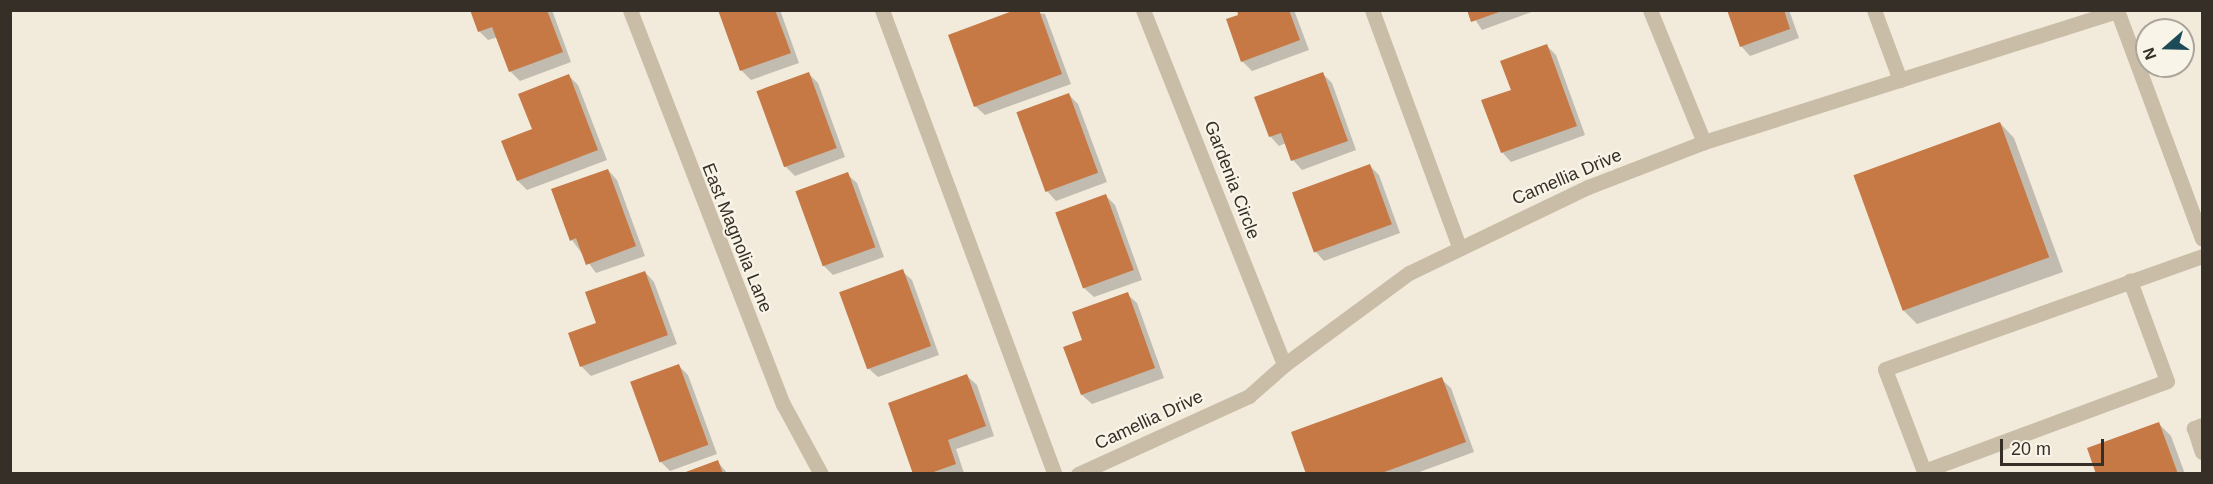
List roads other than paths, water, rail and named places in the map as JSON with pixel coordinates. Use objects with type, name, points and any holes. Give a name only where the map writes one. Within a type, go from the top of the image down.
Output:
[{"type":"street","name":"East Magnolia Lane","points":[[630,10],[783,405],[821,474]]},
{"type":"street","points":[[882,10],[1054,474]]},
{"type":"street","name":"Gardenia Circle","points":[[1143,10],[1284,365]]},
{"type":"street","points":[[1372,10],[1459,246]]},
{"type":"street","points":[[1650,10],[1704,142]]},
{"type":"street","points":[[1874,10],[1900,80]]},
{"type":"street","points":[[2117,11],[2202,239]]},
{"type":"street","name":"Camellia Drive","points":[[1078,474],[1249,396],[1284,365],[1400,279],[1459,246],[1588,187],[1704,142],[2117,11]]},
{"type":"street","points":[[2130,281],[2168,381],[1925,472],[1885,369],[2130,281],[2202,256]]},
{"type":"street","points":[[2202,425],[2194,428],[2202,452]]}]
